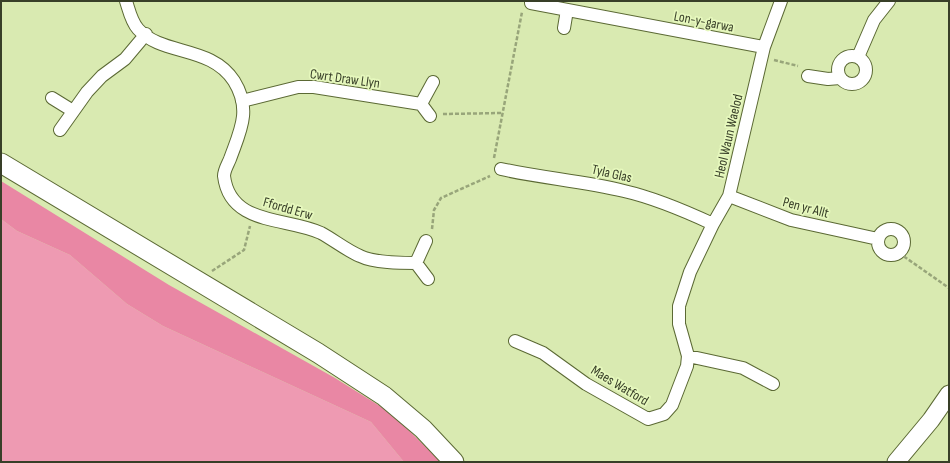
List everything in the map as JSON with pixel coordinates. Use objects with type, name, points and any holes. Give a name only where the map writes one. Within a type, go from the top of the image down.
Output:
[{"type":"main road","points":[[1,163],[202,283],[384,396],[423,429],[454,462]]},
{"type":"street","name":"Ffordd Erw","points":[[126,1],[138,29],[155,41],[209,58],[234,81],[242,101],[245,114],[243,125],[224,174],[233,200],[257,216],[320,233],[361,257],[403,263],[416,263]]},
{"type":"street","name":"Heol Waun Waelod","points":[[690,272],[713,224],[729,196],[763,52],[781,1]]},
{"type":"street","points":[[858,57],[874,20],[889,1]]},
{"type":"street","name":"Lon-y-garwa","points":[[527,6],[568,10],[763,52]]},
{"type":"street","points":[[564,28],[568,10]]},
{"type":"street","points":[[60,130],[87,92],[102,76],[125,59],[146,34]]},
{"type":"street","points":[[808,76],[828,79],[840,78],[850,84],[856,84],[865,78],[867,66],[858,57],[851,56],[841,61],[838,72],[840,78]]},
{"type":"street","points":[[430,116],[421,104],[433,82]]},
{"type":"street","name":"Cwrt Draw Llyn","points":[[242,101],[298,87],[314,87],[421,104]]},
{"type":"street","points":[[52,98],[73,111]]},
{"type":"street","name":"Tyla Glas","points":[[500,169],[530,175],[578,181],[626,191],[684,211],[713,224]]},
{"type":"street","name":"Pen yr Allt","points":[[729,196],[791,220],[878,239]]},
{"type":"street","points":[[890,228],[898,230],[904,237],[904,245],[899,253],[890,255],[882,252],[878,244],[879,235],[890,228]]},
{"type":"street","points":[[426,241],[416,263],[428,280]]},
{"type":"street","name":"Maes Watford","points":[[515,341],[543,353],[586,384],[648,419],[664,414],[672,406],[685,372],[688,356],[679,324],[679,306],[690,272]]},
{"type":"street","points":[[688,356],[742,368],[773,384]]},
{"type":"street","points":[[896,462],[932,420],[949,394]]},
{"type":"path","points":[[426,241],[432,233],[434,210],[441,198],[488,177],[500,169],[494,157],[502,113],[527,6]]},
{"type":"path","points":[[763,52],[803,68],[808,76]]},
{"type":"path","points":[[430,116],[445,114],[502,113]]},
{"type":"path","points":[[202,283],[214,269],[244,250],[249,229]]},
{"type":"path","points":[[899,253],[949,288]]},
{"type":"shaded area","points":[[1,181],[169,285],[335,378],[391,413],[441,462],[404,462],[371,422],[163,326],[127,304],[70,255],[17,231],[1,219]]},
{"type":"shaded area","points":[[1,219],[17,231],[70,255],[127,304],[163,326],[371,422],[404,462],[1,462]]}]
